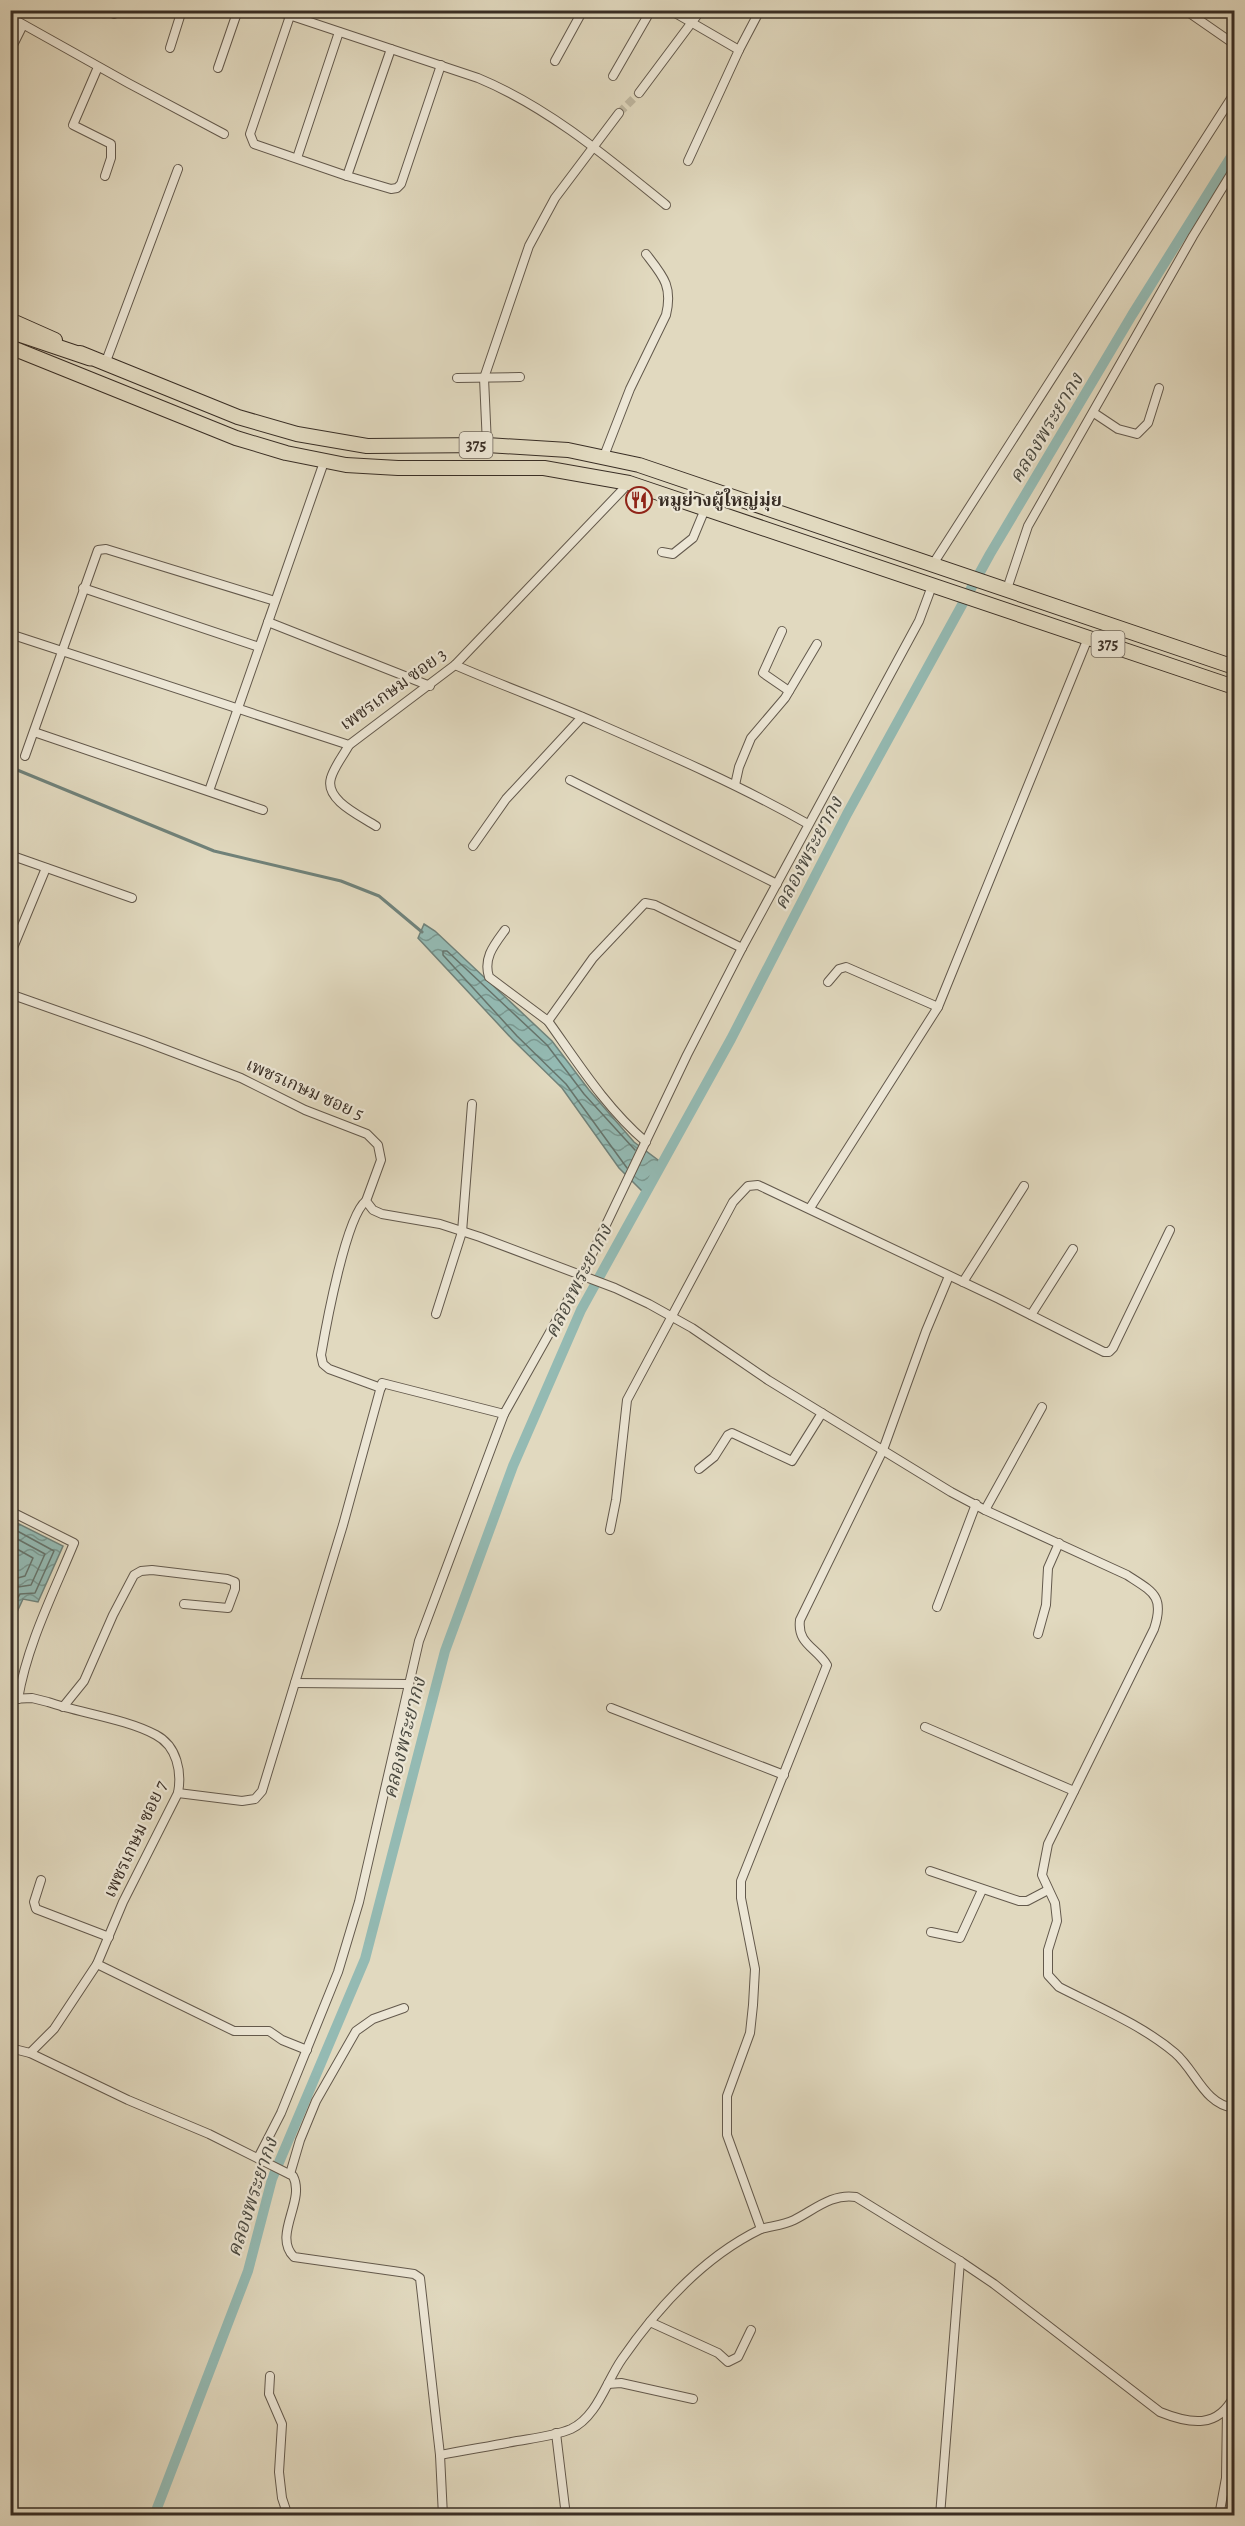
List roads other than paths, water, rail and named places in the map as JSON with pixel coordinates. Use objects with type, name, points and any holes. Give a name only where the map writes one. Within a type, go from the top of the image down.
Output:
[{"type":"highway","points":[[10,331],[90,358]]},
{"type":"main road","name":"375","points":[[10,320],[90,358],[238,417],[297,434],[367,446],[487,445],[568,450],[639,465],[1234,667]]},
{"type":"main road","name":"375","points":[[10,347],[236,438],[324,462],[398,468],[544,468],[629,483],[1234,687]]},
{"type":"street","points":[[170,48],[182,10]]},
{"type":"street","points":[[218,68],[238,10]]},
{"type":"street","points":[[274,10],[441,65],[510,92],[594,147],[666,205]]},
{"type":"street","points":[[555,61],[583,10]]},
{"type":"street","points":[[613,76],[651,10]]},
{"type":"street","points":[[670,10],[739,50]]},
{"type":"street","points":[[639,93],[701,10]]},
{"type":"street","points":[[688,161],[760,10]]},
{"type":"street","points":[[1185,10],[1234,45]]},
{"type":"street","points":[[290,16],[250,134],[254,144],[347,176],[397,189],[401,184],[441,65]]},
{"type":"street","points":[[10,17],[224,134]]},
{"type":"street","points":[[10,51],[23,25]]},
{"type":"street","points":[[297,158],[339,32]]},
{"type":"street","points":[[347,176],[391,49]]},
{"type":"street","points":[[98,66],[73,125],[111,144],[111,158],[105,176]]},
{"type":"street","points":[[939,566],[1234,94]]},
{"type":"street","points":[[487,445],[484,378],[529,246],[555,198],[619,113]]},
{"type":"street","points":[[105,364],[178,169]]},
{"type":"street","points":[[1007,589],[1028,526],[1234,169]]},
{"type":"street","points":[[604,456],[630,388],[666,315],[669,303],[666,279],[646,254]]},
{"type":"street","points":[[457,378],[520,377]]},
{"type":"street","points":[[1094,413],[1118,429],[1137,434],[1143,431],[1148,423],[1159,388]]},
{"type":"street","points":[[209,791],[324,462]]},
{"type":"street","name":"เพชรเกษม ซอย 3","points":[[10,634],[349,745],[455,665],[629,483]]},
{"type":"street","points":[[662,552],[673,554],[690,542],[705,509]]},
{"type":"street","points":[[25,756],[95,553],[100,548],[275,602]]},
{"type":"street","points":[[262,2160],[338,1972],[359,1902],[408,1684],[429,1612],[504,1414],[584,1276],[645,1142],[742,948],[919,621],[934,586]]},
{"type":"street","points":[[83,588],[259,647]]},
{"type":"street","points":[[268,622],[430,686]]},
{"type":"street","points":[[782,631],[763,673],[789,691]]},
{"type":"street","points":[[810,1208],[938,1007],[1088,638]]},
{"type":"street","points":[[735,785],[738,767],[751,738],[789,691],[817,644]]},
{"type":"street","points":[[455,665],[582,717],[735,785],[808,824]]},
{"type":"street","points":[[473,846],[511,793],[582,717]]},
{"type":"street","points":[[34,732],[263,810]]},
{"type":"street","points":[[349,745],[330,779],[332,794],[376,826]]},
{"type":"street","points":[[570,780],[777,884]]},
{"type":"street","points":[[10,855],[132,898]]},
{"type":"street","points":[[10,955],[46,868]]},
{"type":"street","points":[[548,1021],[593,958],[645,903],[655,905],[742,948]]},
{"type":"street","points":[[505,930],[487,958],[486,968],[489,977],[548,1021],[620,1118],[645,1142]]},
{"type":"street","points":[[828,982],[839,969],[846,967],[938,1007]]},
{"type":"street","name":"เพชรเกษม ซอย 5","points":[[10,994],[241,1078],[305,1110],[367,1134],[378,1145],[381,1160],[366,1201],[360,1206],[346,1246],[321,1355],[323,1364],[329,1369],[381,1388],[382,1383],[504,1414]]},
{"type":"street","points":[[436,1314],[462,1232],[472,1104]]},
{"type":"street","points":[[610,1530],[616,1500],[627,1400],[734,1202],[748,1186],[758,1185],[810,1208],[1104,1352],[1109,1352],[1170,1230]]},
{"type":"street","points":[[963,1282],[1024,1185]]},
{"type":"street","points":[[366,1201],[373,1210],[382,1214],[440,1224],[584,1276],[649,1304],[692,1328],[822,1413],[951,1492],[1127,1575],[1158,1599],[1160,1612],[1154,1629],[1048,1844],[1042,1875],[1055,1903],[1057,1921],[1048,1950],[1048,1975],[1059,1987],[1155,2038],[1177,2055],[1216,2103],[1234,2108]]},
{"type":"street","points":[[1031,1315],[1073,1249]]},
{"type":"street","points":[[761,2229],[727,2135],[726,2096],[750,2033],[753,2005],[754,1969],[741,1898],[741,1881],[827,1665],[822,1657],[804,1641],[799,1631],[800,1620],[883,1450],[926,1331],[949,1276]]},
{"type":"street","points":[[178,1793],[242,1801],[255,1799],[262,1791],[343,1525],[381,1388]]},
{"type":"street","points":[[985,1510],[1042,1407]]},
{"type":"street","points":[[699,1469],[714,1457],[728,1435],[732,1433],[792,1461],[822,1413]]},
{"type":"street","points":[[938,1607],[976,1504]]},
{"type":"street","points":[[10,1511],[74,1543],[34,1640],[14,1699]]},
{"type":"street","points":[[1038,1634],[1046,1605],[1048,1568],[1059,1543]]},
{"type":"street","points":[[63,1707],[84,1682],[113,1615],[134,1575],[141,1571],[152,1570],[227,1579],[235,1582],[235,1590],[228,1608],[184,1604]]},
{"type":"street","points":[[295,1683],[408,1684]]},
{"type":"street","name":"เพชรเกษม ซอย 7","points":[[14,1699],[32,1698],[123,1723],[158,1736],[171,1750],[178,1764],[181,1780],[178,1793],[152,1841],[97,1964],[54,2029],[30,2053]]},
{"type":"street","points":[[612,1708],[784,1775]]},
{"type":"street","points":[[925,1727],[1074,1791]]},
{"type":"street","points":[[930,1870],[1019,1901],[1027,1901],[1048,1890]]},
{"type":"street","points":[[41,1880],[34,1902],[36,1909],[109,1937]]},
{"type":"street","points":[[931,1932],[960,1938],[982,1890]]},
{"type":"street","points":[[97,1964],[234,2031],[269,2031],[282,2040],[307,2050]]},
{"type":"street","points":[[288,2173],[316,2101],[356,2031],[373,2019],[404,2008]]},
{"type":"street","points":[[10,2048],[30,2053],[288,2173],[297,2184],[286,2241],[288,2251],[294,2257],[414,2274],[420,2278],[440,2455],[443,2516]]},
{"type":"street","points":[[440,2455],[572,2428],[587,2417],[620,2361],[650,2322],[692,2276],[726,2248],[761,2229],[792,2221],[844,2195],[866,2202],[960,2261],[1160,2412],[1187,2421],[1217,2418],[1227,2410],[1234,2396]]},
{"type":"street","points":[[940,2516],[960,2261]]},
{"type":"street","points":[[650,2322],[718,2353],[728,2362],[738,2357],[751,2330]]},
{"type":"street","points":[[270,2376],[269,2394],[282,2424],[279,2472],[282,2499],[288,2516]]},
{"type":"street","points":[[608,2384],[621,2383],[693,2399]]},
{"type":"street","points":[[1219,2516],[1226,2478],[1227,2410]]},
{"type":"street","points":[[556,2433],[566,2516]]},
{"type":"street","points":[[1226,2478],[1234,2486]]},
{"type":"water","points":[[424,924],[435,931],[552,1041],[589,1090],[634,1142],[662,1163],[645,1194],[619,1168],[562,1088],[513,1040],[418,938]]},
{"type":"water","points":[[11,1520],[63,1546],[38,1602],[23,1599],[11,1625]]},
{"type":"waterway","name":"คลองพระยากง","points":[[154,2516],[248,2271],[272,2179],[365,1959],[445,1651],[513,1466],[581,1310],[731,1039],[847,814],[990,554],[1132,315],[1234,152]]},
{"type":"waterway","points":[[10,767],[214,851],[341,881],[379,896],[422,932]]},
{"type":"tunnel","points":[[619,113],[639,93]]},
{"type":"place","name":"หมูย่างผู้ใหญ่มุ่ย","points":[[639,500]]}]
